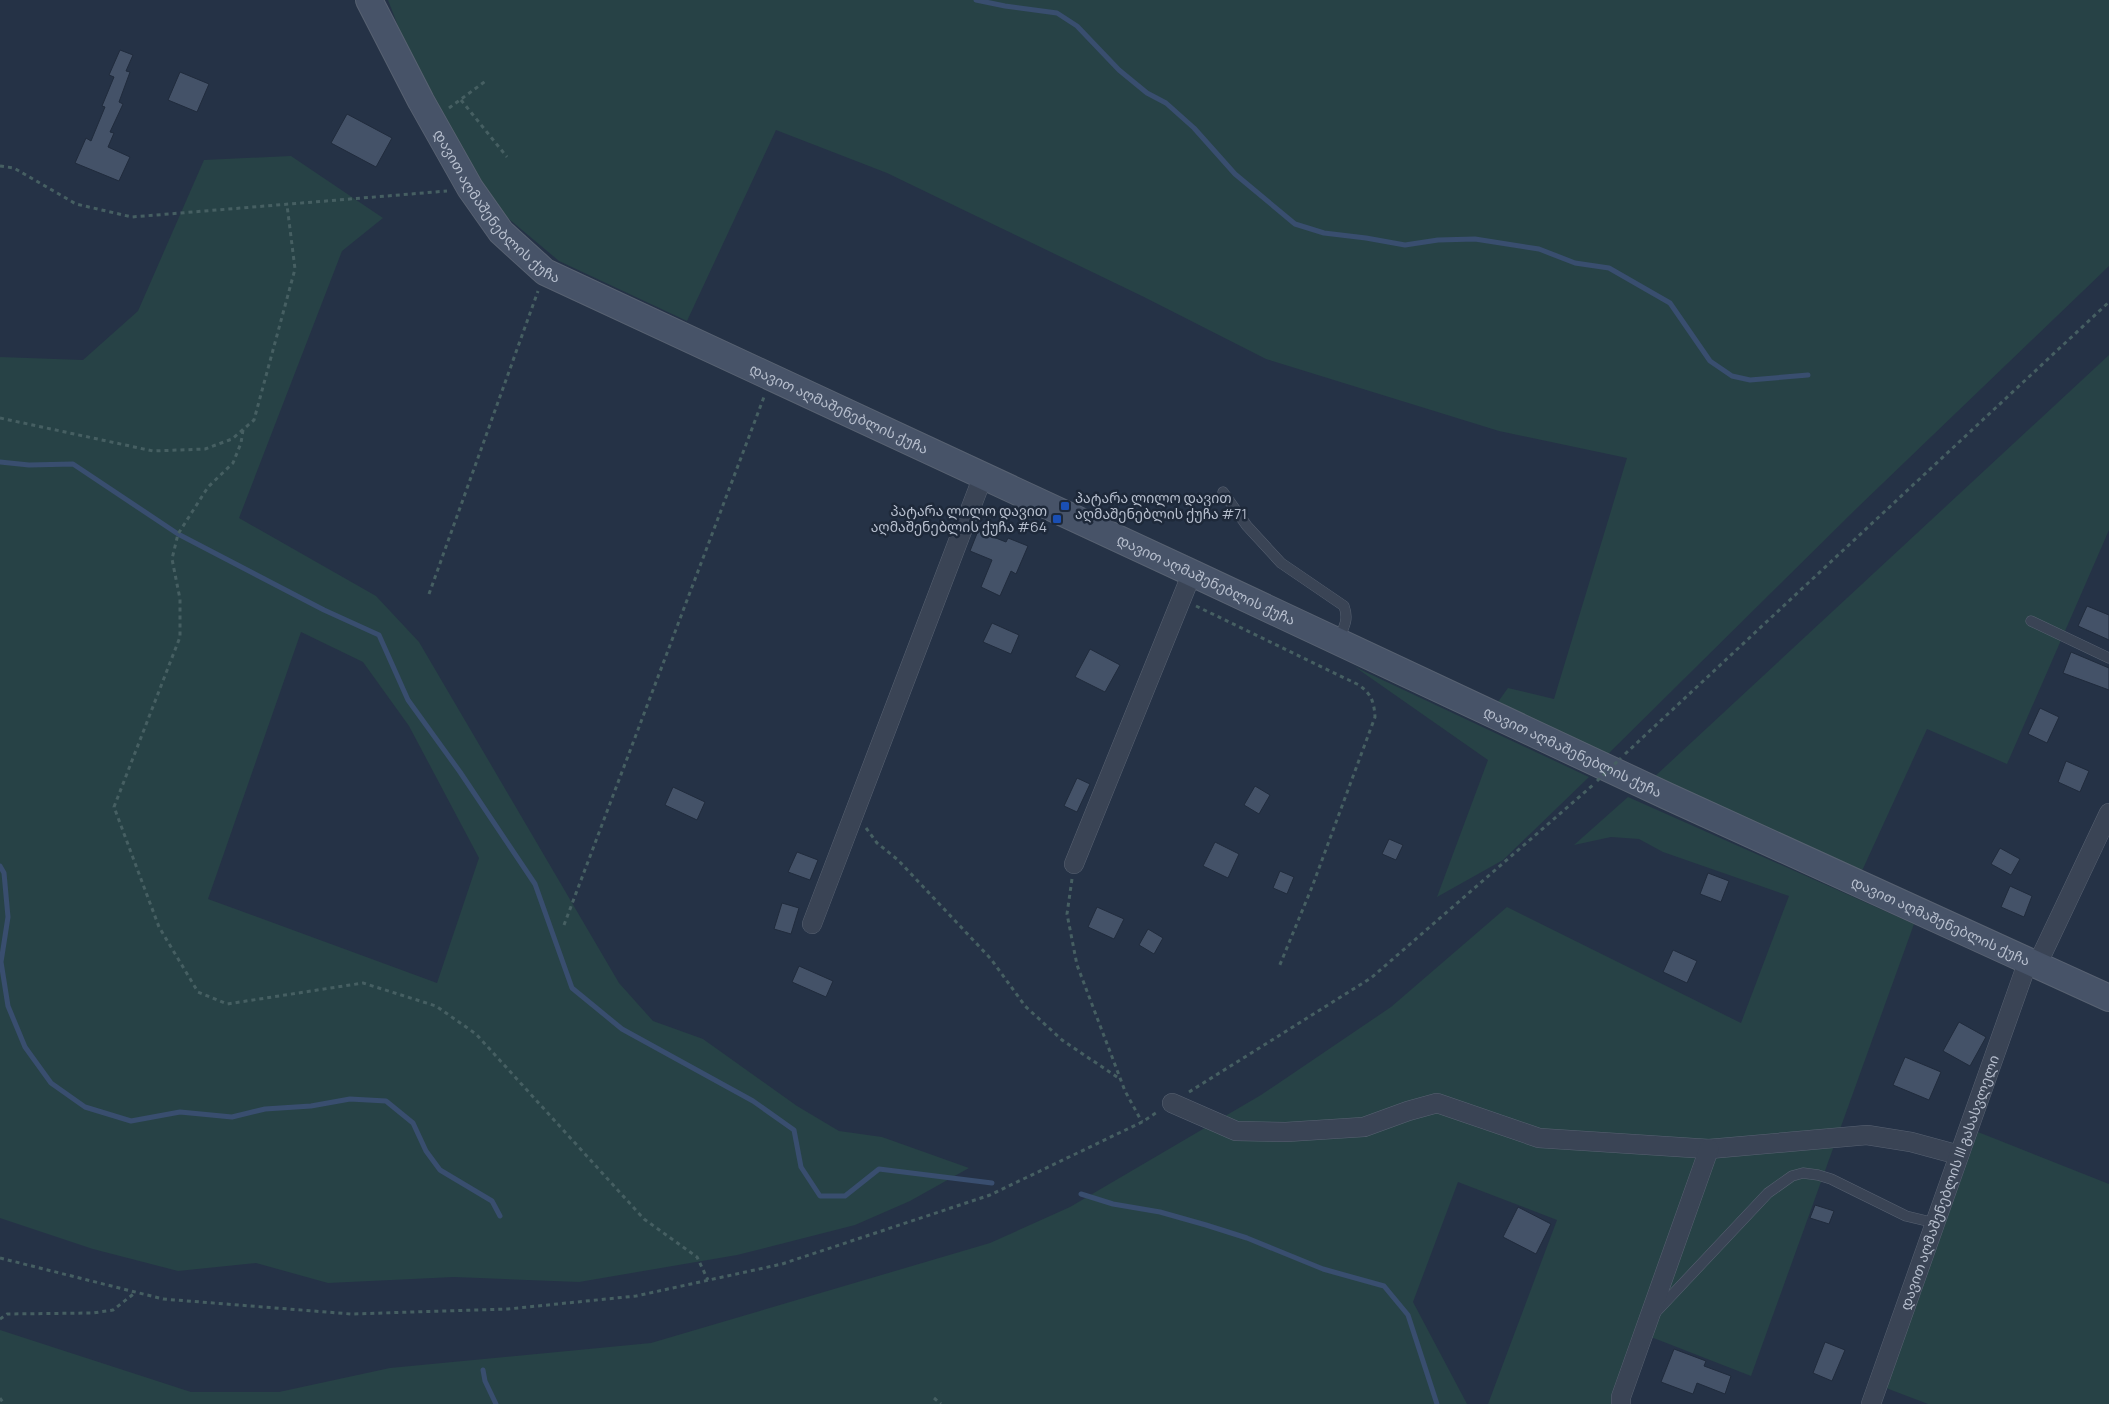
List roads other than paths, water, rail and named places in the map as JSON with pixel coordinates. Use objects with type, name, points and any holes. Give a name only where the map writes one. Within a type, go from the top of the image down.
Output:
[{"type":"street","name":"დავით აღმაშენებლის ქუჩა","points":[[369,0],[432,121],[470,188],[502,232],[545,272],[1192,572],[1667,796],[2109,998]]},
{"type":"street","points":[[812,924],[983,476]]},
{"type":"street","points":[[1074,864],[1192,572]]},
{"type":"street","name":"დავით აღმაშენებლის III გასასვლელი","points":[[1871,1404],[1959,1155],[2032,963],[2109,813]]},
{"type":"street","points":[[1172,1103],[1236,1131],[1286,1132],[1364,1127],[1437,1103],[1539,1138],[1709,1149],[1867,1136],[1911,1142],[1959,1155]]},
{"type":"street","points":[[1621,1404],[1621,1397],[1709,1149]]},
{"type":"lane","points":[[1223,492],[1246,526],[1281,563],[1344,606],[1347,615],[1346,622],[1337,641]]},
{"type":"lane","points":[[2031,620],[2109,658]]},
{"type":"lane","points":[[1649,1320],[1768,1192],[1792,1176],[1803,1173],[1818,1175],[1906,1216],[1935,1223]]},
{"type":"waterway","points":[[976,0],[1057,13],[1077,26],[1119,70],[1147,93],[1166,103],[1194,128],[1235,174],[1295,224],[1324,233],[1405,245],[1438,240],[1475,239],[1539,249],[1575,263],[1609,268],[1670,303],[1710,361],[1732,376],[1750,380],[1808,375]]},
{"type":"waterway","points":[[0,462],[29,465],[73,464],[178,534],[324,610],[379,635],[408,700],[460,772],[535,884],[572,988],[622,1029],[753,1101],[794,1130],[801,1167],[820,1196],[845,1196],[879,1169],[992,1183]]},
{"type":"waterway","points":[[0,866],[4,873],[8,917],[1,962],[8,1006],[25,1047],[51,1083],[85,1107],[131,1121],[180,1112],[232,1117],[265,1109],[311,1106],[350,1099],[386,1101],[413,1123],[426,1151],[440,1170],[492,1201],[500,1216]]},
{"type":"waterway","points":[[1081,1194],[1113,1204],[1160,1212],[1206,1225],[1247,1238],[1323,1269],[1384,1286],[1408,1315],[1437,1404]]},
{"type":"waterway","points":[[483,1370],[485,1381],[496,1404]]},
{"type":"place","name":"პატარა ლილო დავით აღმაშენებლის ქუჩა #71","points":[[1065,506]]},
{"type":"place","name":"პატარა ლილო დავით აღმაშენებლის ქუჩა #64","points":[[1057,519]]}]
